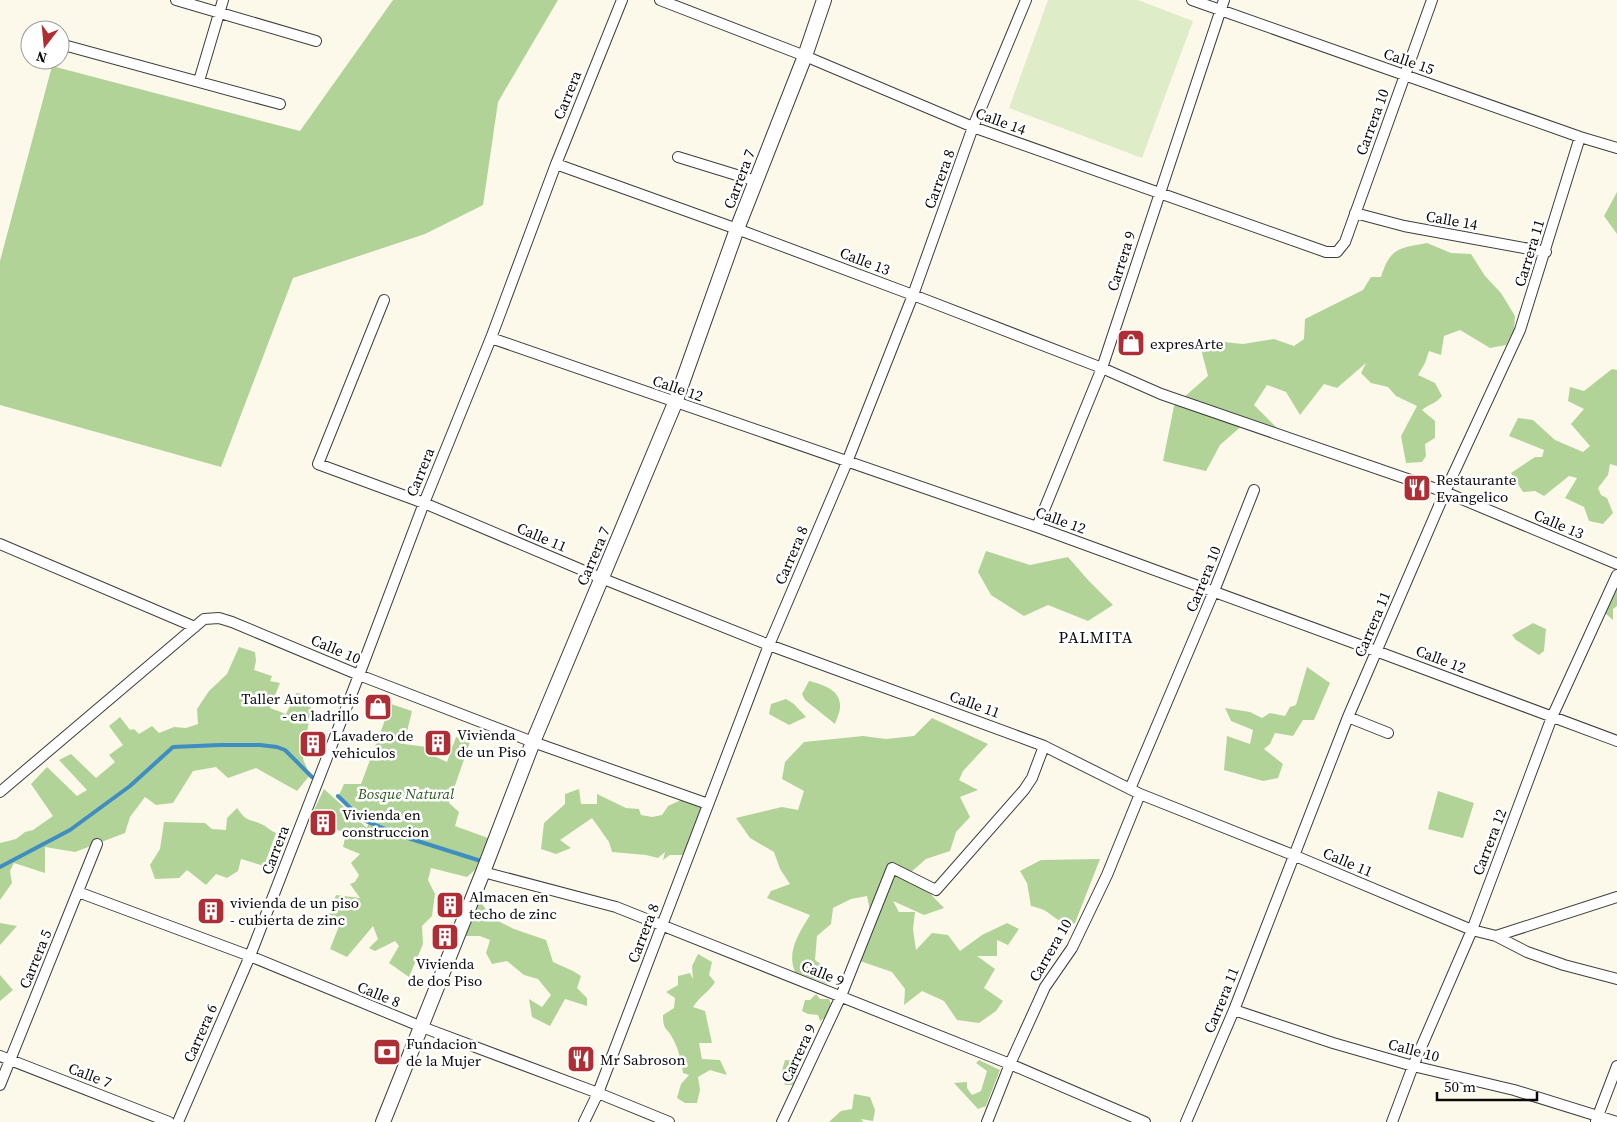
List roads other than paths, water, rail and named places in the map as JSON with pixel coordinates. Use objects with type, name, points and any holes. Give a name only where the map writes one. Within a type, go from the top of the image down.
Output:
[{"type":"street","points":[[176,0],[316,40]]},
{"type":"street","points":[[199,81],[223,0]]},
{"type":"street","name":"Carrera","points":[[250,956],[424,503],[491,338],[556,164],[622,0]]},
{"type":"street","name":"Calle 14","points":[[660,0],[805,56],[973,127],[1326,252],[1338,252]]},
{"type":"street","name":"Carrera 7","points":[[383,1122],[484,871],[533,742],[675,403],[737,229],[805,56],[824,0]]},
{"type":"street","name":"Carrera 8","points":[[584,1122],[598,1093],[769,645],[847,462],[913,295],[973,127],[1026,0]]},
{"type":"street","name":"Calle 15","points":[[1192,0],[1580,137],[1617,148]]},
{"type":"street","name":"Carrera 9","points":[[1037,527],[1102,368],[1219,10],[1224,0]]},
{"type":"street","name":"Carrera 10","points":[[1338,252],[1345,242],[1432,0]]},
{"type":"street","points":[[70,47],[280,104]]},
{"type":"street","name":"Carrera 11","points":[[1186,1122],[1234,1010],[1348,717],[1445,492],[1520,330],[1546,252],[1580,137]]},
{"type":"street","points":[[678,157],[756,181]]},
{"type":"street","name":"Calle 13","points":[[556,164],[913,295],[1102,368],[1161,394],[1445,492],[1617,564]]},
{"type":"street","name":"Calle 14","points":[[1355,213],[1404,226],[1546,252]]},
{"type":"street","name":"Calle 11","points":[[384,300],[318,464],[424,503],[601,578],[769,645],[1044,746],[1140,794],[1294,855],[1472,930],[1496,936],[1527,952],[1564,965],[1617,979]]},
{"type":"street","name":"Calle 12","points":[[491,338],[1037,527],[1617,741]]},
{"type":"street","name":"Carrera 10","points":[[1130,789],[1214,591],[1254,490]]},
{"type":"street","points":[[0,544],[195,627]]},
{"type":"street","name":"Carrera 12","points":[[1392,1122],[1413,1066],[1472,930],[1552,717],[1617,575]]},
{"type":"street","name":"Calle 10","points":[[0,792],[204,619],[219,618],[359,675],[533,742],[708,804]]},
{"type":"street","points":[[1348,717],[1388,733]]},
{"type":"street","name":"Carrera 9","points":[[782,1122],[841,996],[892,868],[936,890],[1024,790],[1032,778],[1044,746]]},
{"type":"street","name":"Carrera 10","points":[[987,1122],[1010,1064],[1046,988],[1076,940],[1107,875],[1140,794]]},
{"type":"street","name":"Carrera 5","points":[[0,1085],[5,1058],[78,892],[97,844]]},
{"type":"street","name":"Calle 9","points":[[484,871],[616,907],[663,924],[1010,1064],[1145,1122]]},
{"type":"street","name":"Calle 8","points":[[78,892],[250,956],[422,1027],[598,1093],[669,1122]]},
{"type":"street","points":[[1496,936],[1617,897]]},
{"type":"street","name":"Carrera 6","points":[[178,1122],[250,956]]},
{"type":"street","name":"Calle 10","points":[[1234,1010],[1333,1043],[1413,1066],[1514,1090],[1597,1119],[1617,1122]]},
{"type":"street","name":"Calle 7","points":[[5,1058],[169,1122]]},
{"type":"street","points":[[1597,1119],[1617,1066]]},
{"type":"waterway","points":[[0,867],[70,830],[130,786],[173,747],[220,745],[277,747],[285,750],[312,777]]},
{"type":"waterway","points":[[338,796],[363,820],[408,838],[481,861]]},
{"type":"place","name":"expresArte","points":[[1131,343]]},
{"type":"place","name":"Restaurante Evangelico","points":[[1417,488]]},
{"type":"place","name":"Taller Automotris - en ladrillo","points":[[378,707]]},
{"type":"place","name":"Vivienda de un Piso","points":[[438,743]]},
{"type":"place","name":"Lavadero de vehiculos","points":[[313,744]]},
{"type":"place","name":"Vivienda en construccion","points":[[323,823]]},
{"type":"place","name":"Almacen en techo de zinc","points":[[450,905]]},
{"type":"place","name":"vivienda de un piso - cubierta de zinc","points":[[211,911]]},
{"type":"place","name":"Vivienda de dos Piso","points":[[445,937]]},
{"type":"place","name":"Fundacion de la Mujer","points":[[387,1052]]},
{"type":"place","name":"Mr Sabroson","points":[[581,1059]]},
{"type":"district","name":"PALMITA","points":[[1096,637]]},
{"type":"park label","name":"Bosque Natural","points":[[406,793]]}]
